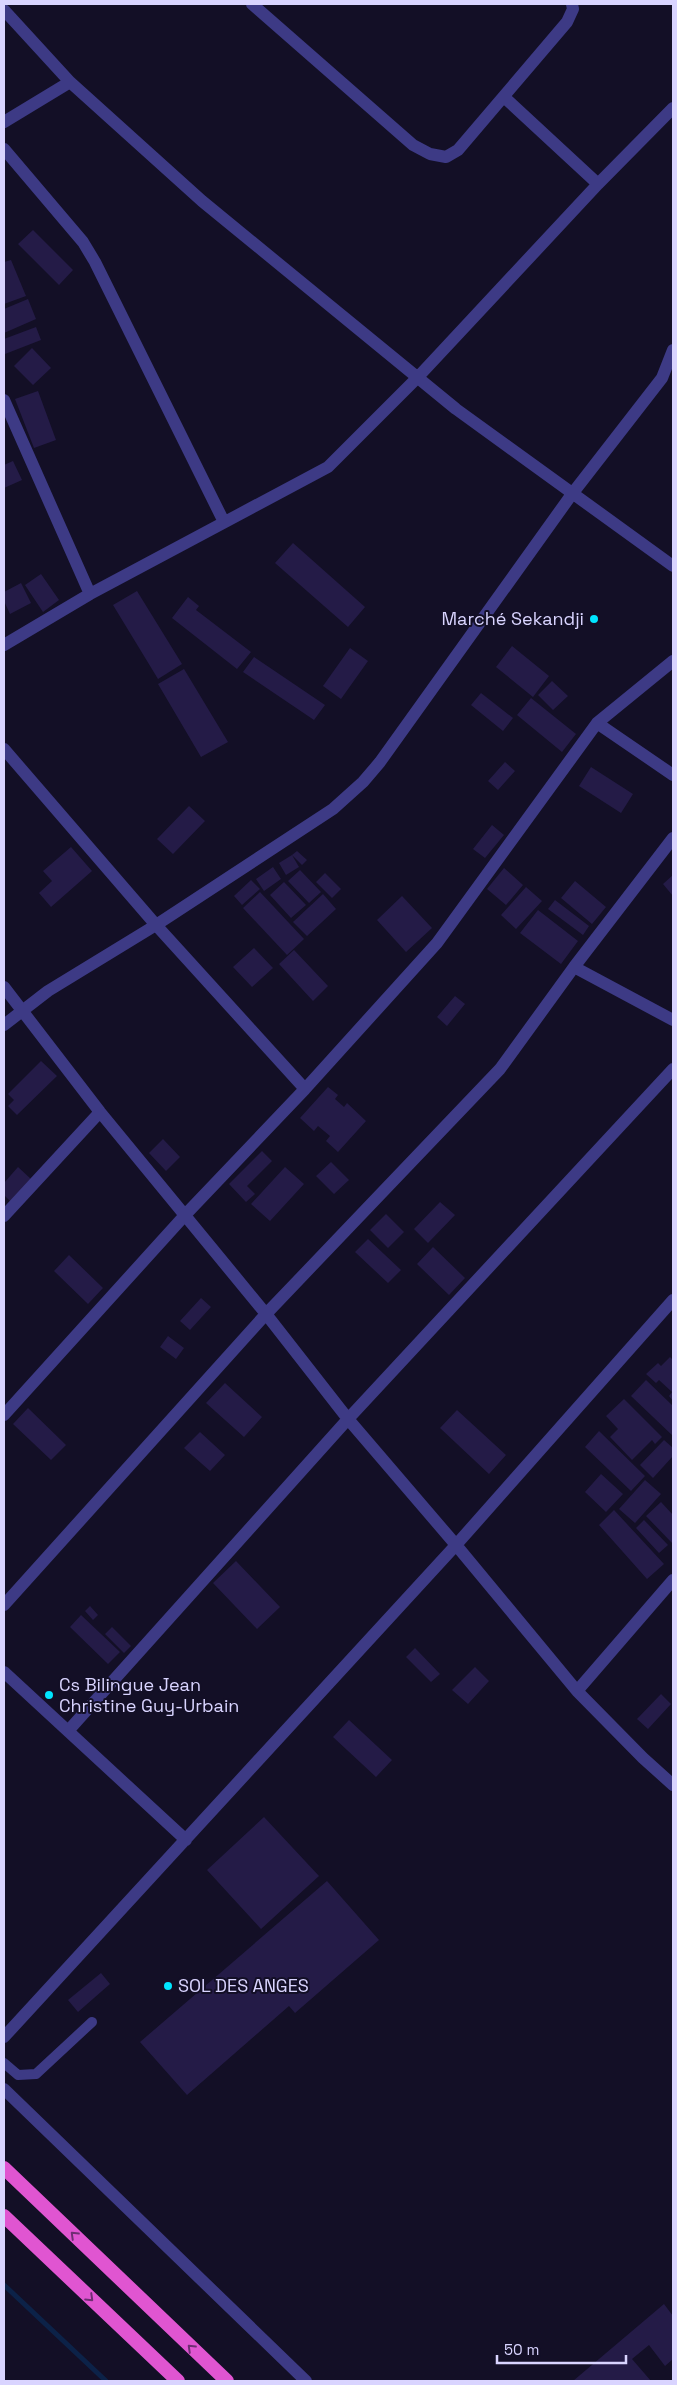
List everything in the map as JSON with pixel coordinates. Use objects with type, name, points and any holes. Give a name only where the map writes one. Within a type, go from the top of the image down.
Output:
[{"type":"highway","points":[[4,2168],[227,2381]]},
{"type":"highway","points":[[4,2216],[178,2381]]},
{"type":"street","points":[[252,4],[413,145],[430,154],[446,157],[458,150],[567,22],[573,9],[572,4]]},
{"type":"street","points":[[4,10],[70,82],[202,201],[456,409],[673,566]]},
{"type":"street","points":[[4,122],[70,82]]},
{"type":"street","points":[[504,97],[598,184]]},
{"type":"street","points":[[4,645],[90,594],[328,467],[418,377],[598,184],[673,108]]},
{"type":"street","points":[[4,149],[83,242],[95,262],[224,522]]},
{"type":"street","points":[[4,1025],[48,991],[156,925],[333,809],[363,782],[380,762],[572,494],[662,378],[673,350]]},
{"type":"street","points":[[4,400],[90,594]]},
{"type":"street","points":[[4,1415],[186,1214],[305,1089],[437,943],[597,723],[673,661]]},
{"type":"street","points":[[597,723],[673,775]]},
{"type":"street","points":[[4,749],[156,925],[305,1089]]},
{"type":"street","points":[[4,1605],[266,1314],[500,1069],[574,967],[673,838]]},
{"type":"street","points":[[574,967],[673,1020]]},
{"type":"street","points":[[4,987],[100,1112],[186,1214],[348,1419],[577,1691],[643,1758],[673,1785]]},
{"type":"street","points":[[68,1731],[348,1419],[673,1069]]},
{"type":"street","points":[[4,1216],[100,1112]]},
{"type":"street","points":[[4,2037],[456,1545],[673,1300]]},
{"type":"street","points":[[577,1691],[673,1580]]},
{"type":"street","points":[[4,1672],[186,1840]]},
{"type":"street","points":[[4,2089],[306,2381]]},
{"type":"lane","points":[[4,2064],[18,2075],[36,2074],[92,2022]]},
{"type":"building","points":[[33,230],[73,270],[59,285],[18,244]]},
{"type":"building","points":[[11,260],[26,296],[4,304],[4,262]]},
{"type":"building","points":[[28,299],[36,319],[4,333],[4,309]]},
{"type":"building","points":[[36,327],[41,340],[5,354],[4,339]]},
{"type":"building","points":[[32,348],[51,368],[33,385],[14,366]]},
{"type":"building","points":[[38,391],[56,440],[34,448],[15,399]]},
{"type":"building","points":[[13,461],[22,480],[4,488],[4,465]]},
{"type":"building","points":[[293,543],[365,607],[348,627],[275,563]]},
{"type":"building","points":[[41,574],[59,600],[43,612],[25,585]]},
{"type":"building","points":[[21,583],[31,603],[10,614],[4,601],[4,592]]},
{"type":"building","points":[[137,591],[182,664],[158,679],[113,605]]},
{"type":"building","points":[[188,597],[199,606],[196,610],[251,652],[237,669],[172,618]]},
{"type":"building","points":[[512,646],[549,676],[533,697],[496,667]]},
{"type":"building","points":[[350,648],[368,661],[341,699],[323,686]]},
{"type":"building","points":[[254,657],[325,705],[314,720],[243,672]]},
{"type":"building","points":[[184,669],[228,742],[201,757],[158,684]]},
{"type":"building","points":[[552,681],[568,696],[553,710],[538,695]]},
{"type":"building","points":[[481,693],[513,718],[503,731],[471,705]]},
{"type":"building","points":[[531,698],[576,734],[562,752],[517,715]]},
{"type":"building","points":[[505,762],[515,771],[498,790],[488,781]]},
{"type":"building","points":[[591,767],[633,794],[621,813],[579,786]]},
{"type":"building","points":[[189,806],[205,821],[173,854],[157,839]]},
{"type":"building","points":[[492,825],[504,835],[485,858],[473,849]]},
{"type":"building","points":[[71,847],[92,871],[51,907],[39,893],[52,881],[43,871]]},
{"type":"building","points":[[297,851],[307,860],[302,865],[292,855]]},
{"type":"building","points":[[292,855],[299,867],[286,875],[279,863]]},
{"type":"building","points":[[273,867],[281,879],[264,891],[256,879]]},
{"type":"building","points":[[504,868],[523,885],[506,905],[487,889]]},
{"type":"building","points":[[300,870],[321,892],[309,903],[288,881]]},
{"type":"building","points":[[325,873],[341,889],[332,898],[316,882]]},
{"type":"building","points":[[673,875],[673,896],[663,884]]},
{"type":"building","points":[[251,880],[260,889],[242,905],[234,896]]},
{"type":"building","points":[[575,881],[606,907],[592,924],[561,898]]},
{"type":"building","points":[[284,882],[306,905],[291,918],[270,895]]},
{"type":"building","points":[[526,887],[542,901],[516,929],[501,915]]},
{"type":"building","points":[[260,892],[304,939],[287,955],[243,908]]},
{"type":"building","points":[[323,894],[336,909],[307,936],[293,922]]},
{"type":"building","points":[[402,896],[432,928],[406,952],[377,920]]},
{"type":"building","points":[[555,900],[589,926],[583,935],[548,909]]},
{"type":"building","points":[[538,910],[578,941],[561,964],[520,933]]},
{"type":"building","points":[[254,948],[273,968],[252,987],[233,967]]},
{"type":"building","points":[[294,950],[328,986],[313,1001],[279,964]]},
{"type":"building","points":[[455,996],[465,1004],[447,1026],[437,1017]]},
{"type":"building","points":[[41,1061],[57,1076],[17,1115],[8,1106],[14,1100],[8,1094]]},
{"type":"building","points":[[328,1087],[338,1095],[335,1099],[344,1107],[347,1103],[366,1121],[338,1152],[326,1141],[330,1136],[318,1126],[314,1131],[300,1118]]},
{"type":"building","points":[[163,1139],[180,1157],[166,1171],[149,1153]]},
{"type":"building","points":[[262,1151],[272,1161],[247,1186],[255,1194],[246,1202],[229,1184]]},
{"type":"building","points":[[331,1162],[349,1180],[334,1194],[316,1176]]},
{"type":"building","points":[[18,1167],[32,1180],[12,1203],[4,1195],[4,1183]]},
{"type":"building","points":[[285,1167],[304,1184],[270,1221],[251,1204]]},
{"type":"building","points":[[440,1202],[455,1215],[428,1243],[414,1229]]},
{"type":"building","points":[[386,1214],[404,1232],[388,1248],[370,1230]]},
{"type":"building","points":[[368,1239],[401,1270],[388,1283],[355,1252]]},
{"type":"building","points":[[433,1247],[465,1278],[449,1295],[417,1264]]},
{"type":"building","points":[[69,1255],[103,1288],[88,1304],[54,1271]]},
{"type":"building","points":[[201,1298],[211,1307],[190,1330],[180,1321]]},
{"type":"building","points":[[168,1336],[184,1348],[176,1359],[160,1347]]},
{"type":"building","points":[[670,1357],[673,1360],[673,1401],[669,1396],[672,1392],[659,1380],[656,1383],[646,1374],[658,1363],[661,1366]]},
{"type":"building","points":[[646,1380],[673,1406],[673,1436],[631,1396]]},
{"type":"building","points":[[225,1383],[262,1417],[244,1437],[206,1403]]},
{"type":"building","points":[[624,1399],[662,1437],[655,1444],[652,1440],[632,1460],[610,1437],[618,1429],[606,1416]]},
{"type":"building","points":[[28,1408],[66,1445],[51,1460],[13,1424]]},
{"type":"building","points":[[457,1410],[506,1455],[489,1474],[440,1428]]},
{"type":"building","points":[[599,1431],[645,1476],[631,1491],[585,1447]]},
{"type":"building","points":[[200,1432],[225,1455],[210,1471],[184,1448]]},
{"type":"building","points":[[664,1440],[673,1448],[673,1456],[653,1478],[640,1465]]},
{"type":"building","points":[[601,1474],[623,1494],[606,1512],[585,1492]]},
{"type":"building","points":[[645,1480],[661,1494],[635,1523],[619,1509]]},
{"type":"building","points":[[661,1502],[673,1515],[673,1544],[646,1516]]},
{"type":"building","points":[[614,1510],[664,1564],[647,1579],[599,1525]]},
{"type":"building","points":[[644,1520],[668,1545],[659,1553],[636,1528]]},
{"type":"building","points":[[236,1561],[280,1607],[257,1629],[213,1583]]},
{"type":"building","points":[[90,1606],[98,1615],[93,1620],[85,1611]]},
{"type":"building","points":[[81,1615],[120,1652],[108,1664],[70,1627]]},
{"type":"building","points":[[112,1627],[131,1646],[124,1653],[105,1634]]},
{"type":"building","points":[[415,1648],[440,1674],[431,1682],[406,1657]]},
{"type":"building","points":[[475,1667],[489,1681],[468,1704],[452,1690]]},
{"type":"building","points":[[661,1694],[671,1704],[648,1729],[637,1719]]},
{"type":"building","points":[[349,1720],[392,1760],[376,1777],[333,1737]]},
{"type":"building","points":[[264,1817],[319,1876],[261,1929],[207,1870]]},
{"type":"building","points":[[327,1881],[379,1940],[295,2013],[289,2006],[187,2095],[140,2042]]},
{"type":"building","points":[[101,1973],[110,1984],[78,2012],[68,2000]]},
{"type":"building","points":[[664,2304],[673,2316],[673,2359],[665,2366],[649,2345],[632,2359],[651,2381],[573,2381]]},
{"type":"waterway","points":[[4,2285],[106,2381]]},
{"type":"place","name":"Marché Sekandji","points":[[594,619]]},
{"type":"place","name":"Cs Bilingue Jean Christine Guy-Urbain","points":[[49,1695]]},
{"type":"place","name":"SOL DES ANGES","points":[[168,1986]]}]
